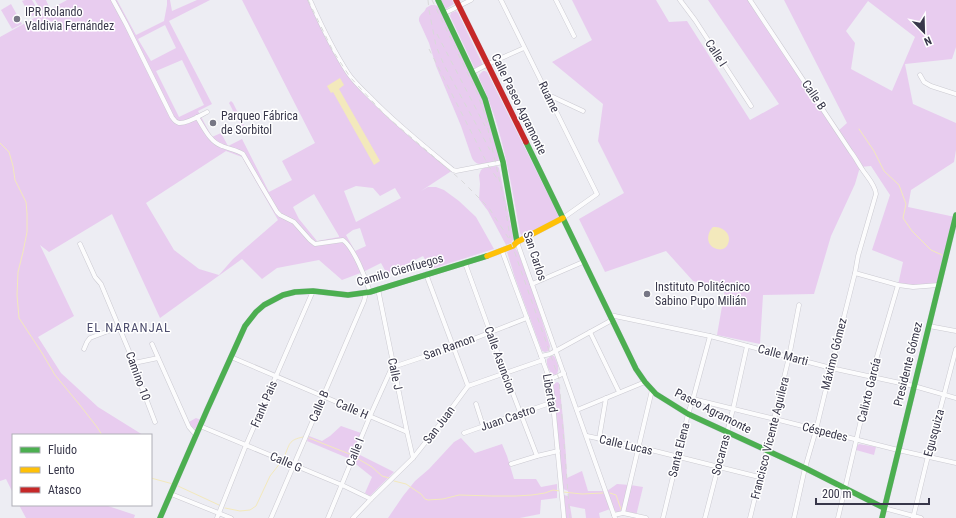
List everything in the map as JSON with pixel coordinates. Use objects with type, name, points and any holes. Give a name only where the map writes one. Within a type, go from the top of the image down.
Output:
[{"type":"street","points":[[113,0],[174,121],[183,123],[207,112]]},
{"type":"street","points":[[310,0],[349,74],[382,109],[442,162],[456,171],[503,162]]},
{"type":"street","name":"San Carlos","points":[[438,0],[485,99],[503,162],[518,242],[615,516]]},
{"type":"street","points":[[445,13],[458,3],[471,0]]},
{"type":"street","name":"Ruame","points":[[501,0],[597,194]]},
{"type":"street","points":[[556,0],[574,36]]},
{"type":"street","name":"Calle I","points":[[680,0],[695,20],[750,106]]},
{"type":"street","name":"Calle B","points":[[750,0],[876,191]]},
{"type":"street","name":"Calle Paseo Agramonte","points":[[458,3],[562,218]]},
{"type":"street","points":[[473,72],[524,48]]},
{"type":"street","points":[[920,75],[924,82],[931,86],[956,94]]},
{"type":"street","points":[[549,98],[553,97],[584,111]]},
{"type":"street","points":[[197,117],[214,142],[243,154],[260,185],[280,215],[294,222],[310,240],[316,244],[343,240],[346,242],[367,282],[368,292]]},
{"type":"street","name":"Máximo Gómez","points":[[794,518],[858,256],[876,191]]},
{"type":"street","name":"Camilo Cienfuegos","points":[[160,518],[245,326],[256,312],[264,305],[283,295],[295,292],[313,291],[348,295],[368,292],[502,251],[562,218],[597,194]]},
{"type":"street","name":"Presidente Gómez","points":[[882,518],[956,215]]},
{"type":"street","name":"Paseo Agramonte","points":[[562,218],[636,368],[645,382],[656,394],[688,414],[805,468],[884,508],[921,518]]},
{"type":"street","points":[[949,241],[956,243]]},
{"type":"street","name":"Camino 10","points":[[80,244],[95,277],[101,284],[119,326],[155,422]]},
{"type":"street","name":"Libertad","points":[[502,251],[550,379],[564,518]]},
{"type":"street","points":[[532,284],[583,262]]},
{"type":"street","name":"Calle Asuncion","points":[[465,263],[520,414],[537,456]]},
{"type":"street","points":[[855,273],[898,285],[913,287],[939,285]]},
{"type":"street","points":[[426,274],[468,386],[542,358],[590,332],[611,317]]},
{"type":"street","name":"Calixto García","points":[[838,518],[871,377],[898,285]]},
{"type":"street","name":"Calle J","points":[[378,289],[413,458]]},
{"type":"street","name":"Frank Pais","points":[[217,518],[246,445],[313,291]]},
{"type":"street","name":"Calle B","points":[[271,518],[368,292]]},
{"type":"street","name":"Francisco Vicente Aguilera","points":[[750,518],[790,357],[799,305]]},
{"type":"street","name":"Calle Marti","points":[[611,317],[710,336],[830,368],[914,386],[956,398]]},
{"type":"street","name":"San Ramon","points":[[393,366],[453,347],[527,318]]},
{"type":"street","points":[[84,349],[90,338],[119,326]]},
{"type":"street","points":[[929,326],[956,331]]},
{"type":"street","points":[[590,332],[619,392]]},
{"type":"street","name":"Santa Elena","points":[[663,518],[688,414],[710,336]]},
{"type":"street","points":[[152,344],[189,427],[196,435]]},
{"type":"street","name":"Socarras","points":[[705,518],[733,409],[747,346]]},
{"type":"street","name":"Egusquiza","points":[[913,517],[928,456],[954,364],[956,349]]},
{"type":"street","name":"Calle H","points":[[231,357],[407,432]]},
{"type":"street","points":[[134,363],[158,358]]},
{"type":"street","name":"Calle I","points":[[328,518],[370,416],[393,366]]},
{"type":"street","points":[[550,379],[564,373]]},
{"type":"street","points":[[577,410],[645,382]]},
{"type":"street","name":"San Juan","points":[[353,518],[413,458],[468,386]]},
{"type":"street","points":[[623,513],[652,390]]},
{"type":"street","points":[[599,439],[606,398]]},
{"type":"street","name":"Céspedes","points":[[693,400],[956,463]]},
{"type":"street","name":"Juan Castro","points":[[464,433],[553,402]]},
{"type":"street","points":[[476,404],[483,426]]},
{"type":"street","name":"Calle G","points":[[200,426],[342,485],[371,499]]},
{"type":"street","name":"Calle Lucas","points":[[587,436],[639,447],[760,477]]},
{"type":"street","points":[[511,464],[558,451]]},
{"type":"street","points":[[171,494],[231,518]]},
{"type":"street","points":[[615,516],[623,513],[646,518]]},
{"type":"shaded area","points":[[32,0],[39,12],[31,17],[22,1]]},
{"type":"shaded area","points":[[35,0],[46,0],[49,7],[41,11]]},
{"type":"shaded area","points":[[67,0],[117,0],[136,35],[164,21],[167,0],[170,0],[172,11],[197,0],[210,0],[169,21],[212,104],[198,111],[212,137],[221,133],[228,146],[242,139],[269,192],[292,180],[282,161],[315,143],[242,0],[310,0],[350,77],[386,115],[453,170],[421,191],[428,187],[436,187],[444,190],[459,201],[476,217],[494,249],[431,269],[423,256],[387,274],[381,263],[342,280],[319,260],[277,268],[262,279],[242,259],[160,318],[112,214],[49,252],[40,245],[74,316],[38,337],[61,373],[98,407],[141,434],[12,434],[12,491],[6,479],[0,481],[0,37]],"holes":[[[165,25],[176,48],[151,61],[138,39]],[[182,60],[204,105],[179,117],[156,71]],[[226,151],[242,157],[278,220],[233,259],[219,275],[199,269],[174,250],[146,203]],[[356,186],[373,188],[380,196],[395,188],[401,198],[356,222],[344,191]],[[314,194],[339,237],[317,241],[299,219],[293,207]],[[360,228],[366,246],[355,251],[346,235],[353,230]]]},
{"type":"shaded area","points":[[441,0],[452,0],[454,4],[446,9]]},
{"type":"shaded area","points":[[572,0],[656,0],[669,22],[687,21],[750,120],[779,104],[708,0],[750,0],[838,131],[847,123],[784,0],[956,0],[956,47],[952,59],[905,64],[913,104],[956,123],[956,150],[954,162],[911,190],[908,207],[955,217],[939,287],[898,285],[903,262],[872,250],[890,195],[871,166],[860,167],[855,184],[831,236],[814,294],[763,295],[760,344],[717,335],[725,289],[693,281],[666,251],[605,272],[579,219],[624,193],[598,141],[603,104],[552,62],[592,40]],"holes":[[[868,1],[915,37],[892,91],[851,69],[855,43],[846,31]]]},
{"type":"shaded area","points":[[11,4],[22,24],[12,29],[1,10]]},
{"type":"shaded area","points":[[431,5],[439,7],[481,96],[499,158],[498,162],[480,164],[472,158],[461,126],[436,66],[429,43],[419,21],[426,8]]},
{"type":"shaded area","points":[[456,11],[482,63],[482,65],[475,68],[450,16],[451,13]]},
{"type":"shaded area","points":[[483,71],[487,72],[559,217],[524,236],[520,233],[500,134],[479,78],[479,75]]},
{"type":"shaded area","points":[[340,78],[344,85],[339,89],[380,161],[374,165],[333,92],[331,93],[327,86]]},
{"type":"shaded area","points":[[231,101],[244,125],[243,127],[241,126],[229,103]]},
{"type":"shaded area","points":[[497,166],[499,168],[513,236],[511,243],[506,245],[488,211],[479,199],[479,175],[481,170],[484,168]]},
{"type":"shaded area","points":[[713,227],[722,229],[727,233],[729,242],[723,249],[717,249],[709,243],[708,236]]},
{"type":"shaded area","points":[[515,248],[518,252],[535,298],[550,346],[549,351],[542,351],[515,278],[507,252]]},
{"type":"shaded area","points":[[554,356],[558,366],[556,375],[552,374],[547,365],[547,359]]},
{"type":"shaded area","points":[[557,382],[559,383],[562,407],[567,478],[582,471],[588,491],[603,491],[612,505],[607,491],[617,484],[643,487],[636,516],[616,512],[613,508],[599,513],[600,518],[586,518],[585,509],[570,506],[572,518],[566,518],[564,495],[568,496],[569,500],[568,491],[563,489],[553,386]]},
{"type":"shaded area","points":[[196,418],[201,420],[195,429],[189,422]]},
{"type":"shaded area","points":[[341,426],[361,433],[350,459],[307,441],[309,436],[322,441]]},
{"type":"shaded area","points":[[461,438],[475,453],[502,444],[514,479],[536,479],[541,487],[557,484],[557,498],[541,500],[540,514],[520,518],[388,518],[415,481],[429,469],[454,442]]},
{"type":"shaded area","points":[[859,444],[876,447],[874,455],[856,450]]},
{"type":"shaded area","points":[[356,453],[394,472],[370,496],[365,493],[372,477],[352,461]]},
{"type":"shaded area","points":[[20,506],[108,506],[135,515],[134,518],[26,518]]},
{"type":"waterway","points":[[859,129],[874,151],[884,171],[899,185],[906,204],[903,218],[912,231],[931,250],[942,255]]},
{"type":"waterway","points":[[0,143],[9,152],[15,180],[26,202],[27,232],[18,272],[17,295],[19,318],[55,375],[101,434]]},
{"type":"waterway","points":[[284,457],[290,443],[303,437]]},
{"type":"waterway","points":[[309,438],[352,455]]},
{"type":"waterway","points":[[355,457],[372,467],[382,476],[389,478]]},
{"type":"waterway","points":[[225,508],[240,511],[250,510],[256,506],[270,476],[281,462]]},
{"type":"waterway","points":[[152,478],[173,484]]},
{"type":"waterway","points":[[394,481],[406,484],[428,500],[443,499],[459,495],[516,496],[545,493],[553,490],[560,491]]},
{"type":"waterway","points":[[178,486],[219,505]]},
{"type":"waterway","points":[[563,492],[582,494],[603,493]]},
{"type":"waterway","points":[[610,493],[616,495],[622,512]]},
{"type":"railway","points":[[308,0],[333,51],[350,77],[385,115],[461,180],[489,208],[511,242],[559,379],[570,518]]},
{"type":"railway","points":[[428,0],[436,46],[444,65],[490,150]]},
{"type":"railway","points":[[432,0],[477,93],[484,112],[505,205],[510,238]]},
{"type":"railway","points":[[437,34],[485,126]]},
{"type":"railway","points":[[429,49],[488,165],[498,180]]},
{"type":"traffic: fast","points":[[438,0],[485,99],[503,162],[517,242]]},
{"type":"traffic: fast","points":[[526,142],[636,369],[656,394],[688,414],[805,468],[884,508]]},
{"type":"traffic: fast","points":[[882,518],[956,215]]},
{"type":"traffic: fast","points":[[160,518],[245,326],[256,312],[264,305],[283,295],[295,292],[313,291],[348,295],[370,292],[487,256]]},
{"type":"traffic: slow","points":[[487,256],[513,246],[517,242],[563,218]]},
{"type":"traffic: jam","points":[[456,0],[526,142]]},
{"type":"place","name":"IPR Rolando Valdivia Fernández","points":[[17,19]]},
{"type":"place","name":"Parqueo Fábrica de Sorbitol","points":[[213,123]]},
{"type":"place","name":"Instituto Politécnico Sabino Pupo Milián","points":[[647,294]]},
{"type":"district","name":"EL NARANJAL","points":[[129,327]]}]
